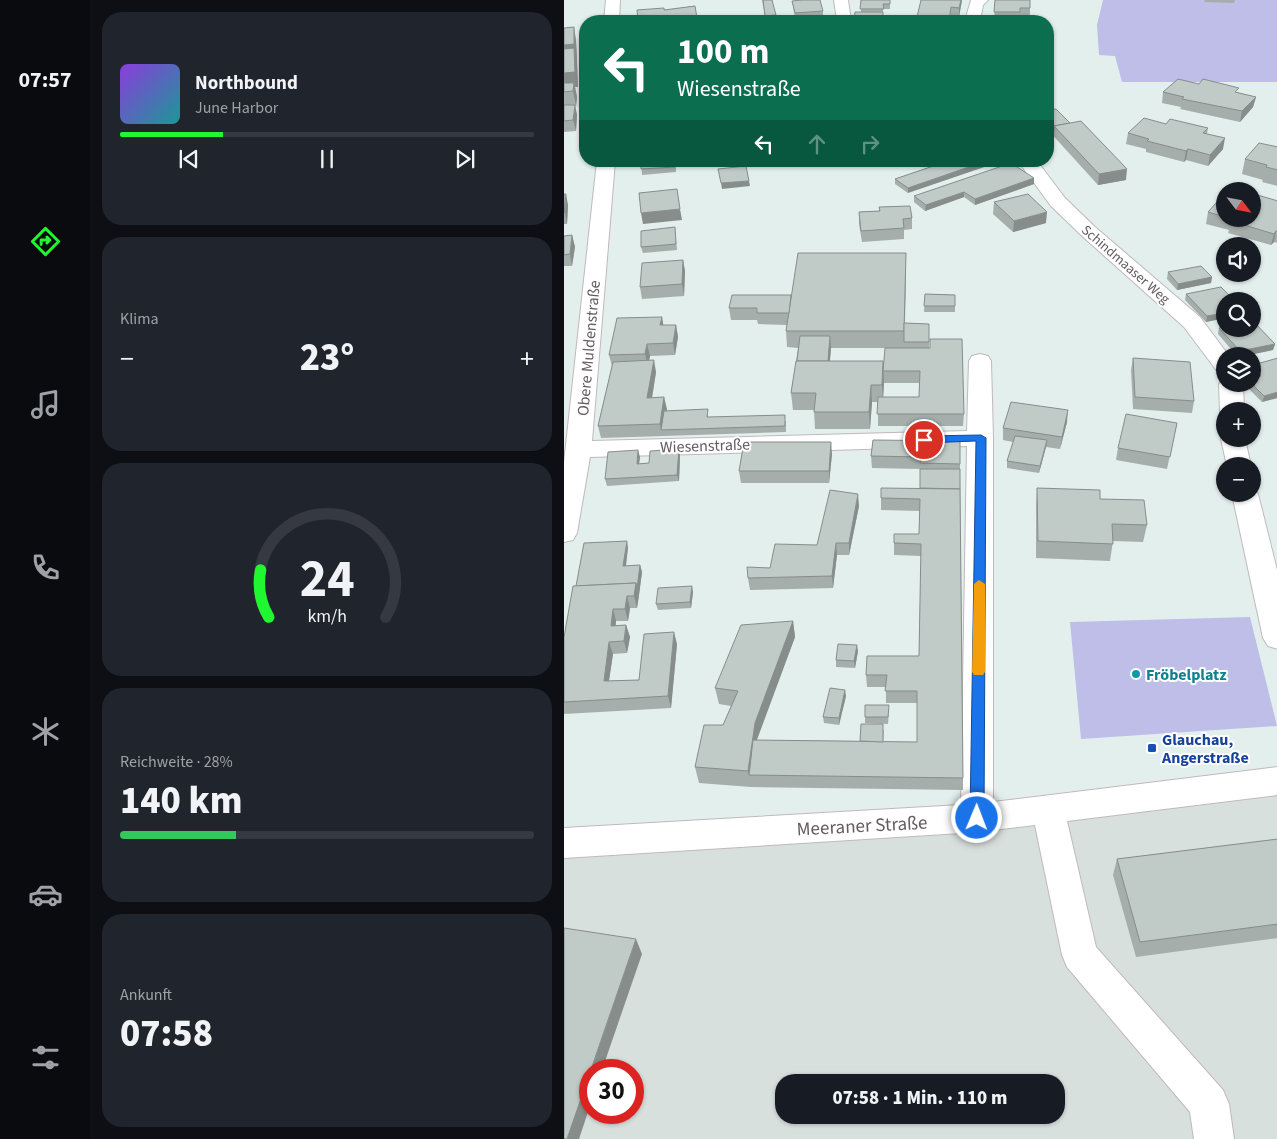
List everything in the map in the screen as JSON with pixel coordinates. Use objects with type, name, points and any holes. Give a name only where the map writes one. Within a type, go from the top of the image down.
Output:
[{"type":"street","points":[[612,15],[613,0]]},
{"type":"street","points":[[841,0],[843,15]]},
{"type":"street","points":[[974,15],[976,4],[980,0]]},
{"type":"street","name":"Obere Muldenstraße","points":[[564,533],[579,449],[605,167]]},
{"type":"street","name":"Schindmaaser Weg","points":[[1032,167],[1058,202],[1192,322],[1216,354]]},
{"type":"street","points":[[977,818],[981,438],[980,361]]},
{"type":"street","name":"Wiesenstraße","points":[[579,449],[981,438]]},
{"type":"street","points":[[1247,502],[1277,638]]},
{"type":"street","name":"Meeraner Straße","points":[[564,843],[977,818],[1277,781]]},
{"type":"street","points":[[1048,810],[1080,955],[1209,1104],[1214,1139]]},
{"type":"shaded area","points":[[1103,0],[1277,0],[1277,82],[1122,82],[1115,56],[1099,55],[1097,25]]},
{"type":"shaded area","points":[[579,39],[579,107],[564,108],[564,40]]},
{"type":"shaded area","points":[[1250,617],[1277,726],[1081,739],[1070,622]]},
{"type":"shaded area","points":[[1277,793],[1277,1139],[564,1139],[564,843]]},
{"type":"building","points":[[763,0],[772,0],[776,15],[765,15]]},
{"type":"building","points":[[820,0],[823,11],[795,13],[792,1]]},
{"type":"building","points":[[861,0],[890,0],[890,4],[883,4],[884,9],[860,9]]},
{"type":"building","points":[[921,0],[961,0],[959,8],[951,7],[950,15],[917,15]]},
{"type":"building","points":[[995,0],[1030,0],[1030,8],[1020,8],[1020,12],[994,12]]},
{"type":"building","points":[[695,6],[696,15],[637,15],[637,10],[664,8],[664,10]]},
{"type":"building","points":[[855,12],[883,12],[883,15],[855,15]]},
{"type":"building","points":[[574,27],[574,44],[564,45],[564,28]]},
{"type":"building","points":[[574,48],[575,72],[564,73],[564,49]]},
{"type":"building","points":[[1178,79],[1199,84],[1203,79],[1239,88],[1235,92],[1256,97],[1242,111],[1182,99],[1184,97],[1163,92]]},
{"type":"building","points":[[564,83],[574,83],[573,91],[564,92]]},
{"type":"building","points":[[564,105],[575,105],[573,120],[564,121]]},
{"type":"building","points":[[1054,109],[1056,109],[1070,123],[1054,126]]},
{"type":"building","points":[[1144,118],[1166,124],[1170,119],[1208,128],[1203,133],[1225,138],[1210,155],[1188,149],[1186,151],[1147,141],[1149,139],[1128,133]]},
{"type":"building","points":[[1081,121],[1127,169],[1099,174],[1054,126]]},
{"type":"building","points":[[1259,143],[1278,147],[1278,170],[1245,159]]},
{"type":"building","points":[[641,167],[675,167],[641,169]]},
{"type":"building","points":[[746,167],[749,181],[721,183],[718,169]]},
{"type":"building","points":[[930,167],[969,167],[908,188],[895,179]]},
{"type":"building","points":[[999,167],[1017,167],[1034,178],[975,199],[964,192],[926,205],[914,196]]},
{"type":"building","points":[[677,189],[680,209],[641,213],[639,193]]},
{"type":"building","points":[[564,194],[566,194],[564,213]]},
{"type":"building","points":[[1028,194],[1047,212],[1014,221],[994,202]]},
{"type":"building","points":[[1262,196],[1278,201],[1278,231],[1274,234],[1254,228],[1262,228]]},
{"type":"building","points":[[1216,203],[1216,214],[1208,212]]},
{"type":"building","points":[[910,206],[912,218],[903,219],[904,228],[861,231],[859,212],[880,211],[879,207]]},
{"type":"building","points":[[675,227],[676,244],[641,247],[641,231]]},
{"type":"building","points":[[572,235],[570,254],[564,255],[564,236]]},
{"type":"building","points":[[798,253],[906,253],[904,331],[786,331]]},
{"type":"building","points":[[683,260],[682,284],[640,287],[642,263]]},
{"type":"building","points":[[1201,266],[1212,277],[1178,284],[1168,272]]},
{"type":"building","points":[[1221,287],[1226,292],[1216,292],[1216,314],[1207,316],[1186,294]]},
{"type":"building","points":[[925,294],[955,295],[955,306],[924,306]]},
{"type":"building","points":[[732,295],[791,295],[789,313],[757,313],[757,308],[729,308]]},
{"type":"building","points":[[662,317],[660,325],[676,325],[673,343],[647,344],[645,354],[609,355],[617,318]]},
{"type":"building","points":[[904,323],[929,324],[929,342],[904,342]]},
{"type":"building","points":[[1261,329],[1275,344],[1260,347],[1236,347],[1227,337],[1261,337]]},
{"type":"building","points":[[800,336],[830,336],[828,361],[797,361]]},
{"type":"building","points":[[930,339],[962,339],[964,414],[877,414],[878,397],[919,397],[920,371],[883,371],[885,348],[930,348]]},
{"type":"building","points":[[1133,358],[1190,362],[1194,401],[1135,397]]},
{"type":"building","points":[[1278,358],[1278,392],[1264,396],[1260,392],[1261,363]]},
{"type":"building","points":[[654,360],[647,398],[664,397],[660,424],[598,426],[613,362]]},
{"type":"building","points":[[796,361],[883,361],[882,385],[871,385],[869,412],[814,412],[816,393],[791,393]]},
{"type":"building","points":[[1011,402],[1068,410],[1062,437],[1003,428]]},
{"type":"building","points":[[708,409],[707,417],[785,415],[785,426],[661,430],[664,411]]},
{"type":"building","points":[[1126,414],[1177,423],[1170,457],[1118,448]]},
{"type":"building","points":[[1015,436],[1047,440],[1040,466],[1007,461]]},
{"type":"building","points":[[873,440],[960,441],[960,464],[920,463],[921,457],[871,456]]},
{"type":"building","points":[[744,442],[831,442],[829,471],[739,471]]},
{"type":"building","points":[[679,449],[677,475],[605,479],[608,452],[638,450],[637,464],[649,463],[650,451]]},
{"type":"building","points":[[920,469],[960,469],[960,489],[920,488]]},
{"type":"building","points":[[881,488],[960,489],[963,778],[749,775],[753,740],[917,742],[917,691],[885,691],[887,675],[866,675],[867,656],[919,656],[921,544],[894,543],[894,534],[919,534],[920,499],[881,498]]},
{"type":"building","points":[[1037,488],[1100,490],[1100,499],[1144,500],[1147,525],[1112,524],[1113,544],[1038,541]]},
{"type":"building","points":[[830,490],[858,494],[849,543],[836,543],[832,576],[748,578],[747,567],[770,568],[775,544],[817,545]]},
{"type":"building","points":[[627,541],[623,566],[640,565],[637,589],[636,583],[576,586],[584,543]]},
{"type":"building","points":[[636,583],[634,596],[627,596],[625,609],[613,609],[611,626],[626,625],[624,641],[609,642],[604,681],[639,680],[644,634],[674,632],[668,696],[564,702],[564,637],[573,586]]},
{"type":"building","points":[[692,586],[690,602],[656,604],[658,588]]},
{"type":"building","points":[[793,621],[755,723],[748,771],[695,767],[704,725],[723,725],[738,691],[715,688],[741,625]]},
{"type":"building","points":[[838,644],[857,645],[854,661],[836,660]]},
{"type":"building","points":[[830,688],[845,690],[839,718],[823,717]]},
{"type":"building","points":[[865,705],[889,705],[888,717],[865,717]]},
{"type":"building","points":[[861,724],[883,724],[883,742],[860,741]]},
{"type":"building","points":[[1278,839],[1278,924],[1140,942],[1117,859]]},
{"type":"building","points":[[564,928],[636,939],[595,1059],[579,1059],[579,1104],[567,1139],[564,1139]]},
{"type":"slow traffic","points":[[979,584],[979,672]]},
{"type":"place","name":"Fröbelplatz","points":[[1136,674]]},
{"type":"place","name":"Glauchau, Angerstraße","points":[[1152,748]]},
{"type":"route","points":[[924,440],[981,438],[977,818]]}]
